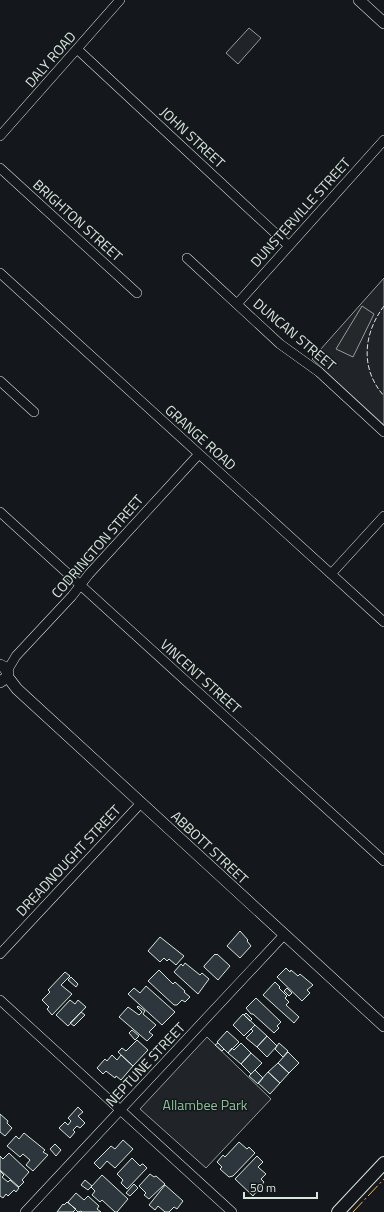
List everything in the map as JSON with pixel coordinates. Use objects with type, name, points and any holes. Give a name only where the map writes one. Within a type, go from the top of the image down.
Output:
[{"type":"main road","points":[[338,1212],[384,1163]]},
{"type":"street","name":"DALY ROAD","points":[[0,136],[120,0]]},
{"type":"street","points":[[360,0],[384,23]]},
{"type":"street","name":"JOHN STREET","points":[[77,49],[289,246]]},
{"type":"street","name":"DUNSTERVILLE STREET","points":[[237,304],[384,140]]},
{"type":"street","name":"BRIGHTON STREET","points":[[0,168],[137,293]]},
{"type":"street","name":"DUNCAN STREET","points":[[187,258],[280,344],[319,372],[384,432]]},
{"type":"street","name":"GRANGE ROAD","points":[[0,273],[384,622]]},
{"type":"street","points":[[0,381],[34,412]]},
{"type":"street","name":"CODRINGTON STREET","points":[[3,674],[16,656],[72,596],[96,565],[199,454]]},
{"type":"street","name":"VINCENT STREET","points":[[0,512],[384,861]]},
{"type":"street","points":[[331,574],[384,516]]},
{"type":"street","name":"ABBOTT STREET","points":[[3,674],[17,689],[384,1026]]},
{"type":"street","name":"DREADNOUGHT STREET","points":[[0,954],[141,803]]},
{"type":"street","name":"NEPTUNE STREET","points":[[25,1212],[284,935]]},
{"type":"street","points":[[0,1000],[232,1212]]},
{"type":"green space","points":[[249,28],[261,38],[238,64],[226,53]]},
{"type":"green space","points":[[384,278],[384,425],[312,359]]},
{"type":"green space","name":"Allambee Park","points":[[207,1037],[271,1099],[206,1168],[140,1109]]},
{"type":"shaded area","points":[[362,306],[374,314],[353,357],[336,349]]},
{"type":"building","points":[[240,931],[251,946],[240,958],[227,946]]},
{"type":"building","points":[[160,937],[184,956],[176,965],[169,959],[167,961],[164,958],[160,962],[148,951]]},
{"type":"building","points":[[215,954],[217,954],[230,966],[218,980],[204,967]]},
{"type":"building","points":[[185,963],[200,975],[202,973],[209,979],[198,994],[174,972],[181,964],[183,966]]},
{"type":"building","points":[[286,968],[298,976],[300,974],[313,985],[307,990],[310,993],[302,1001],[277,977]]},
{"type":"building","points":[[159,970],[173,984],[175,982],[190,997],[185,1002],[182,1000],[177,1005],[174,1005],[148,981]]},
{"type":"building","points":[[65,972],[70,976],[61,985],[72,994],[52,1015],[47,1009],[49,1007],[42,1000],[50,992],[48,990]]},
{"type":"building","points":[[71,977],[78,984],[76,987],[68,980]]},
{"type":"building","points":[[275,982],[287,996],[285,998],[289,1002],[286,1005],[299,1017],[294,1023],[263,995]]},
{"type":"building","points":[[146,986],[175,1012],[162,1025],[128,994],[134,988],[140,993]]},
{"type":"building","points":[[287,988],[292,993],[289,996],[284,991]]},
{"type":"building","points":[[256,998],[281,1022],[277,1026],[279,1028],[274,1033],[246,1008]]},
{"type":"building","points":[[70,1000],[75,1004],[78,1000],[86,1007],[68,1026],[56,1015]]},
{"type":"building","points":[[138,1006],[145,1011],[143,1014],[156,1025],[149,1032],[153,1035],[147,1041],[119,1017],[128,1007],[139,1015],[142,1012],[137,1007]]},
{"type":"building","points":[[81,1012],[85,1015],[74,1026],[70,1023]]},
{"type":"building","points":[[246,1013],[252,1019],[250,1021],[244,1015]]},
{"type":"building","points":[[243,1014],[255,1025],[244,1036],[233,1025]]},
{"type":"building","points":[[255,1025],[267,1036],[257,1047],[246,1038],[253,1031],[251,1029]]},
{"type":"building","points":[[132,1030],[139,1036],[135,1040],[129,1033]]},
{"type":"building","points":[[227,1031],[239,1042],[228,1053],[217,1042]]},
{"type":"building","points":[[267,1036],[277,1046],[267,1057],[257,1047]]},
{"type":"building","points":[[137,1040],[148,1050],[133,1066],[118,1052],[122,1048],[126,1051]]},
{"type":"building","points":[[218,1043],[224,1049],[222,1051],[215,1045]]},
{"type":"building","points":[[241,1043],[251,1053],[241,1064],[228,1053],[232,1048],[234,1050]]},
{"type":"building","points":[[279,1043],[288,1051],[283,1057],[275,1049]]},
{"type":"building","points":[[288,1052],[299,1063],[289,1073],[278,1063]]},
{"type":"building","points":[[251,1053],[262,1063],[251,1074],[241,1064]]},
{"type":"building","points":[[112,1055],[117,1060],[121,1055],[133,1066],[121,1080],[116,1076],[115,1078],[106,1071],[103,1074],[97,1068],[105,1059],[107,1061]]},
{"type":"building","points":[[278,1063],[289,1073],[280,1083],[268,1072]]},
{"type":"building","points":[[255,1070],[263,1078],[258,1084],[249,1076]]},
{"type":"building","points":[[268,1072],[280,1083],[270,1094],[258,1083]]},
{"type":"building","points":[[78,1107],[83,1112],[78,1116],[85,1123],[80,1128],[77,1126],[73,1130],[75,1132],[70,1138],[59,1128],[65,1122],[68,1125],[71,1121],[68,1118]]},
{"type":"building","points":[[0,1114],[8,1121],[7,1123],[12,1128],[5,1136],[0,1132]]},
{"type":"building","points":[[24,1133],[45,1150],[43,1152],[48,1155],[33,1171],[26,1165],[30,1160],[23,1154],[20,1157],[7,1146],[16,1136],[19,1139]]},
{"type":"building","points":[[123,1140],[133,1149],[115,1168],[107,1161],[100,1169],[94,1163],[111,1146],[115,1149]]},
{"type":"building","points":[[239,1142],[247,1149],[249,1147],[255,1153],[233,1176],[229,1177],[220,1169],[222,1167],[217,1162],[223,1155],[225,1157]]},
{"type":"building","points":[[55,1144],[61,1150],[56,1156],[50,1149]]},
{"type":"building","points":[[9,1153],[29,1172],[22,1180],[24,1182],[19,1187],[0,1170],[0,1156],[3,1159]]},
{"type":"building","points":[[257,1156],[263,1162],[258,1167],[266,1174],[261,1179],[264,1182],[253,1196],[235,1179]]},
{"type":"building","points":[[132,1158],[140,1166],[143,1164],[147,1168],[127,1189],[121,1183],[123,1180],[117,1174]]},
{"type":"building","points":[[0,1171],[4,1175],[2,1177],[8,1182],[10,1180],[19,1188],[16,1192],[14,1190],[8,1196],[6,1194],[3,1198],[0,1196]]},
{"type":"building","points":[[150,1174],[154,1177],[156,1176],[165,1184],[149,1199],[144,1195],[146,1193],[139,1186]]},
{"type":"building","points":[[102,1175],[128,1199],[117,1212],[115,1212],[102,1200],[100,1202],[92,1195],[95,1191],[91,1187]]},
{"type":"building","points":[[85,1180],[92,1186],[88,1190],[81,1185]]},
{"type":"building","points":[[134,1184],[138,1188],[130,1196],[126,1193]]},
{"type":"building","points":[[165,1185],[183,1201],[177,1209],[174,1207],[169,1212],[165,1212],[158,1206],[155,1210],[149,1205]]},
{"type":"building","points":[[76,1193],[84,1200],[88,1196],[99,1206],[97,1209],[101,1212],[78,1212],[68,1202]]},
{"type":"building","points":[[67,1202],[76,1209],[73,1212],[57,1212],[63,1204],[64,1205]]},
{"type":"fence","points":[[384,306],[372,328],[368,340],[367,351],[371,374],[376,386],[384,396]]},
{"type":"power","points":[[353,1212],[384,1179]]}]
